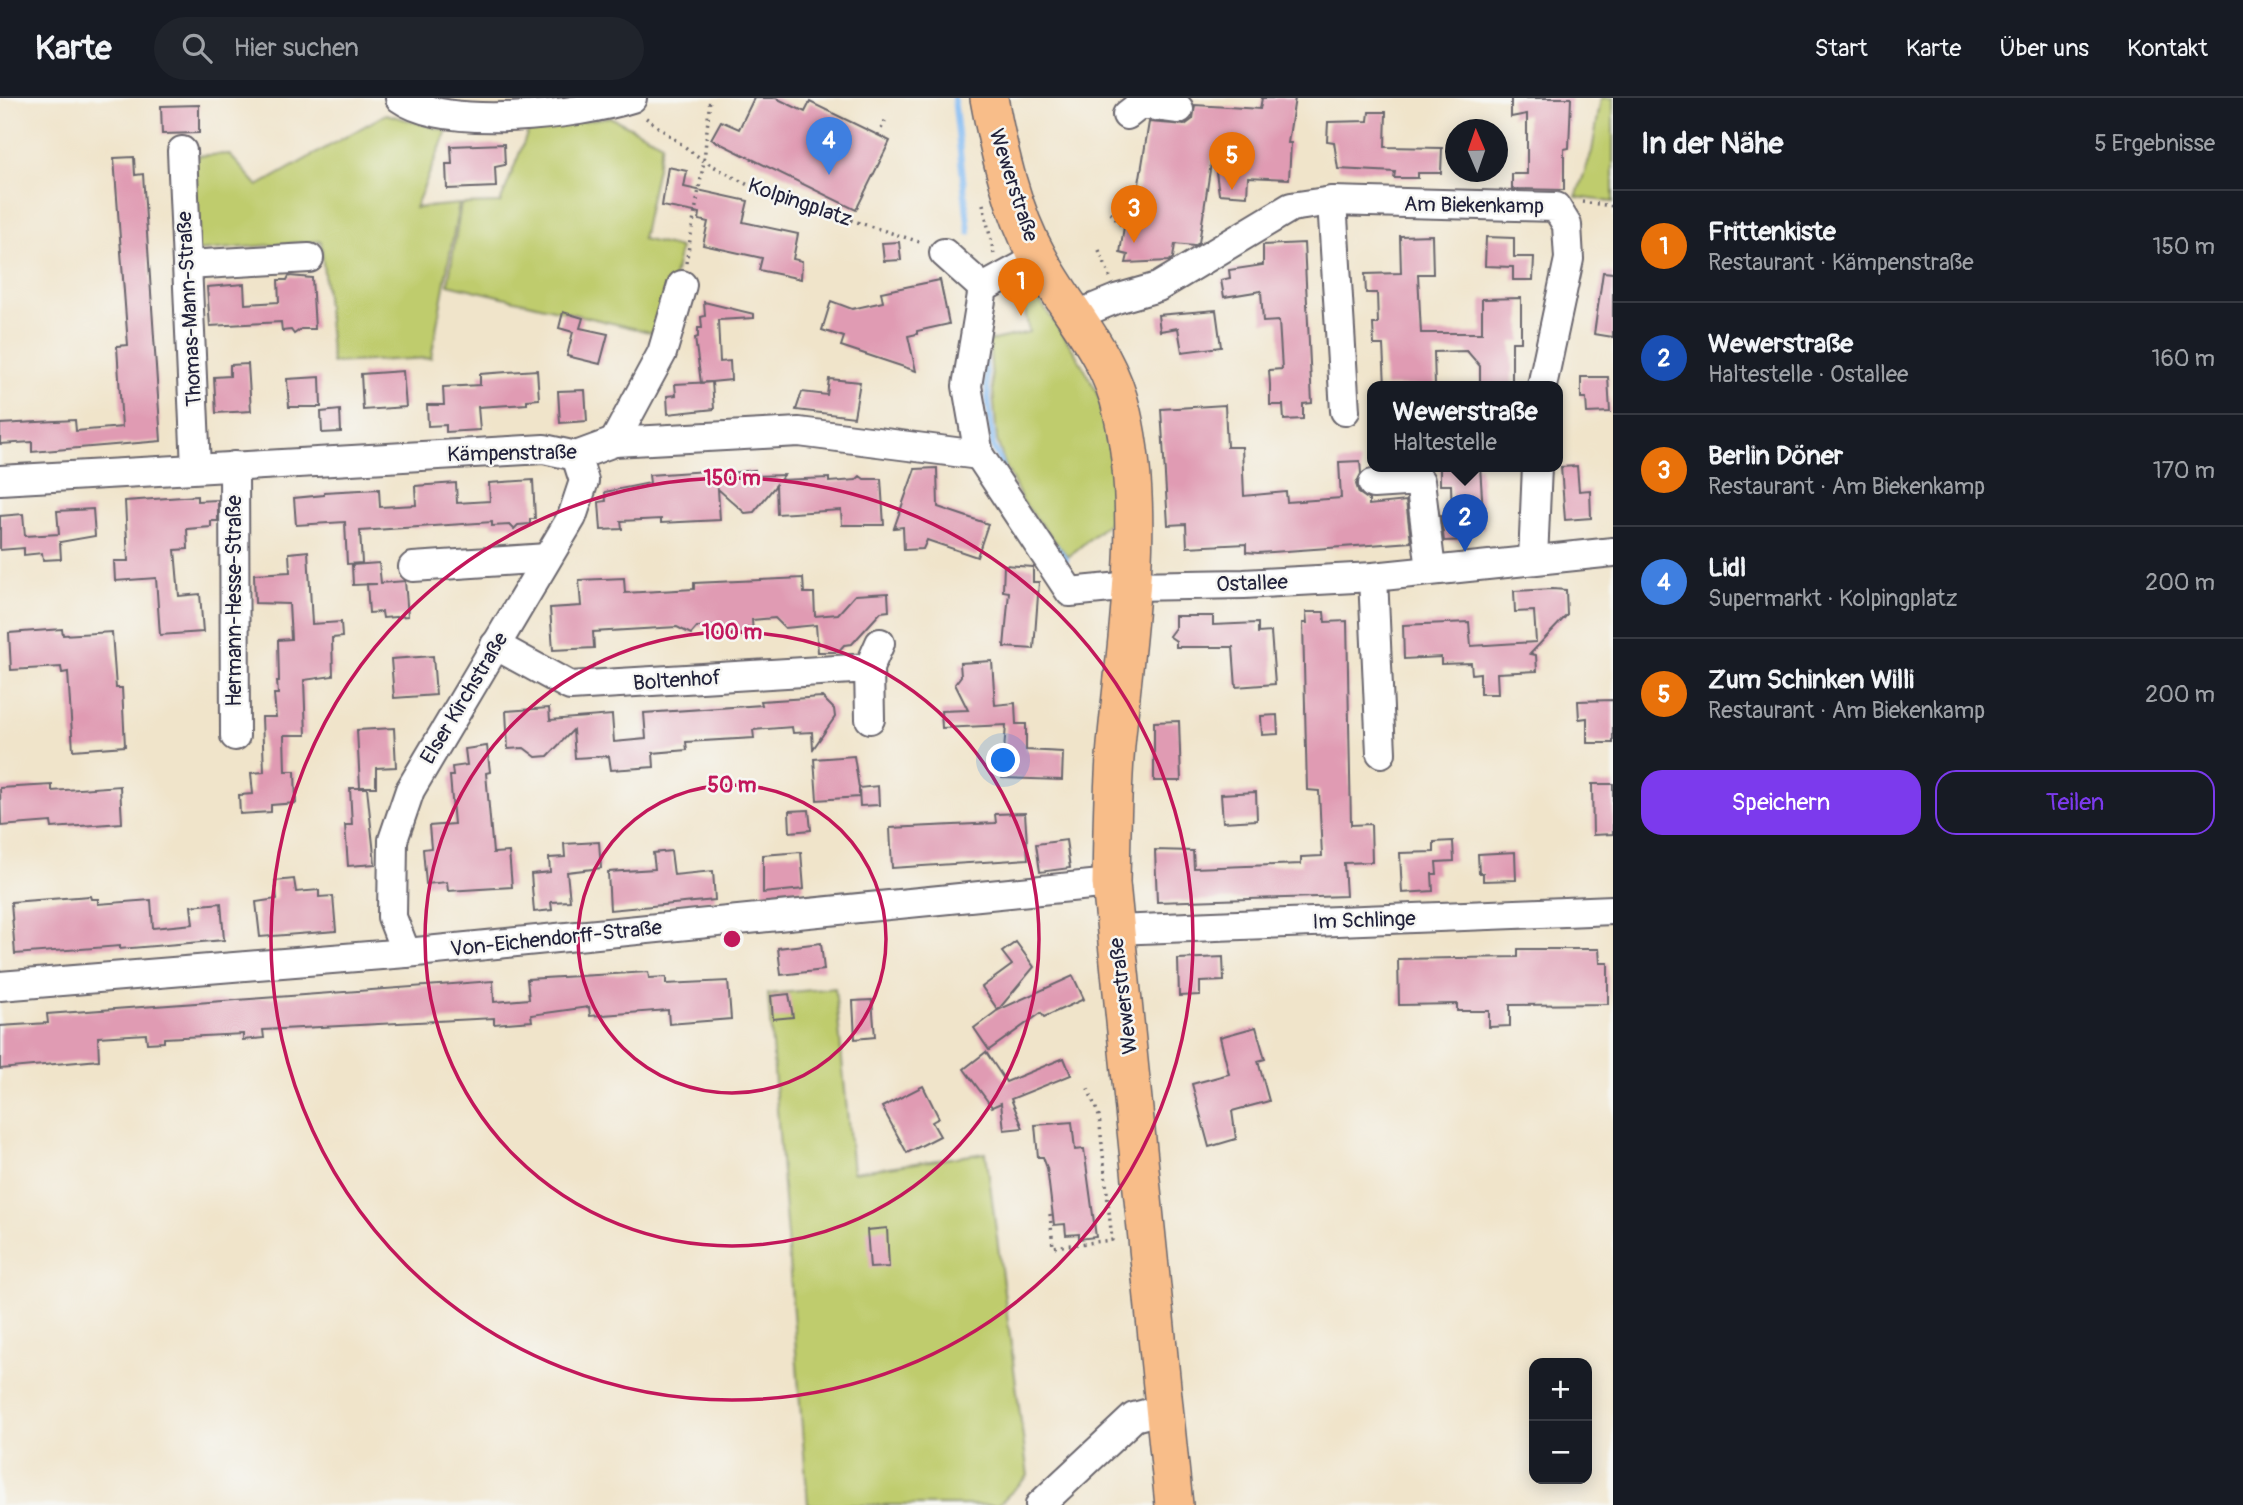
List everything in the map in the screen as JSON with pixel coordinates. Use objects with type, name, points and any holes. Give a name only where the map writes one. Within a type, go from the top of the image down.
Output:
[{"type":"main road","name":"Wewerstraße","points":[[989,98],[1009,181],[1038,258],[1098,346],[1114,380],[1129,451],[1133,537],[1131,586],[1115,759],[1111,883],[1174,1505]]},
{"type":"street","points":[[400,98],[421,109],[445,115],[487,117],[549,113],[627,99]]},
{"type":"street","points":[[1126,115],[1141,104],[1180,109]]},
{"type":"street","name":"Thomas-Mann-Straße","points":[[182,151],[196,468]]},
{"type":"street","points":[[1332,201],[1345,411]]},
{"type":"street","name":"Am Biekenkamp","points":[[1077,315],[1158,286],[1291,207],[1332,201],[1556,207],[1567,225],[1569,258],[1543,381]]},
{"type":"street","points":[[944,253],[983,288]]},
{"type":"street","points":[[187,265],[309,258]]},
{"type":"street","points":[[983,288],[1038,258]]},
{"type":"street","points":[[614,442],[662,353],[681,285]]},
{"type":"street","points":[[983,288],[967,386],[979,455],[1070,592],[1131,586]]},
{"type":"street","name":"Kämpenstraße","points":[[0,480],[544,449],[576,456],[614,442],[799,432],[979,455]]},
{"type":"street","name":"Elser Kirchstraße","points":[[406,953],[392,917],[393,840],[410,790],[572,517],[584,481],[576,456]]},
{"type":"street","name":"Hermann-Hesse-Straße","points":[[234,466],[235,736]]},
{"type":"street","points":[[1533,560],[1537,472]]},
{"type":"street","points":[[1373,484],[1420,481],[1431,570]]},
{"type":"street","name":"Ostallee","points":[[1131,586],[1244,584],[1373,577],[1613,552]]},
{"type":"street","points":[[413,567],[547,558]]},
{"type":"street","points":[[1373,577],[1381,752]]},
{"type":"street","name":"Boltenhof","points":[[495,645],[570,686],[874,656],[870,719]]},
{"type":"street","name":"Von-Eichendorff-Straße","points":[[0,986],[406,953],[1111,883]]},
{"type":"street","name":"Im Schlinge","points":[[1115,930],[1613,910]]},
{"type":"street","points":[[1040,1505],[1134,1417],[1164,1409]]},
{"type":"path","points":[[681,285],[704,162],[710,98]]},
{"type":"path","name":"Kolpingplatz","points":[[627,99],[704,162],[759,191],[884,230],[944,253]]},
{"type":"path","points":[[878,135],[886,119]]},
{"type":"path","points":[[1110,213],[1124,228]]},
{"type":"path","points":[[1050,1213],[1053,1247],[1112,1240],[1099,1116],[1087,1086]]},
{"type":"green space","points":[[1601,98],[1613,98],[1613,202],[1576,197],[1592,151]]},
{"type":"green space","points":[[386,114],[447,131],[415,208],[459,204],[431,358],[332,363],[321,241],[198,251],[192,156],[229,154],[258,186]]},
{"type":"green space","points":[[610,117],[662,143],[642,239],[680,248],[662,335],[448,284],[461,204],[500,203],[529,129]]},
{"type":"green space","points":[[1031,289],[1070,344],[1093,384],[1109,426],[1113,448],[1113,519],[1068,557],[1023,502],[1005,465],[997,440],[989,341],[1029,332],[1021,291]]},
{"type":"green space","points":[[835,988],[853,1172],[986,1153],[1028,1476],[998,1505],[808,1505],[768,994]]},
{"type":"building","points":[[754,98],[776,98],[805,112],[810,102],[890,141],[856,210],[711,139],[721,121],[739,129]]},
{"type":"building","points":[[1262,98],[1295,98],[1288,143],[1291,143],[1289,179],[1248,177],[1247,196],[1219,194],[1213,150],[1199,243],[1194,246],[1175,244],[1173,258],[1169,261],[1126,263],[1128,255],[1120,253],[1125,220],[1133,221],[1149,122],[1185,125],[1193,119],[1195,105],[1260,109]]},
{"type":"building","points":[[1511,98],[1571,98],[1569,148],[1564,149],[1564,190],[1512,189],[1512,174],[1527,174],[1527,114],[1511,117]]},
{"type":"building","points":[[199,105],[199,133],[162,134],[161,106]]},
{"type":"building","points":[[1369,112],[1386,112],[1385,147],[1442,148],[1441,173],[1418,173],[1418,178],[1394,178],[1395,172],[1338,169],[1334,142],[1327,141],[1328,122],[1368,121]]},
{"type":"building","points":[[504,144],[505,165],[495,167],[496,187],[447,189],[446,164],[452,164],[451,146]]},
{"type":"building","points":[[134,157],[135,175],[143,174],[161,441],[32,452],[32,442],[0,444],[0,424],[75,420],[76,431],[122,427],[117,346],[128,345],[114,158]]},
{"type":"building","points":[[668,167],[687,171],[684,187],[748,201],[743,222],[798,234],[793,259],[802,261],[801,279],[759,270],[762,258],[703,245],[708,222],[699,220],[700,213],[662,206]]},
{"type":"building","points":[[1432,235],[1433,274],[1418,274],[1421,333],[1482,333],[1482,299],[1521,298],[1521,342],[1512,342],[1512,381],[1480,381],[1480,366],[1467,351],[1434,352],[1435,381],[1385,381],[1383,345],[1374,345],[1373,324],[1378,324],[1377,293],[1366,293],[1365,274],[1401,273],[1400,236]]},
{"type":"building","points":[[1486,237],[1514,238],[1514,257],[1534,257],[1533,280],[1513,280],[1513,267],[1485,266]]},
{"type":"building","points":[[899,242],[901,260],[884,261],[882,243]]},
{"type":"building","points":[[1304,243],[1312,403],[1303,404],[1303,419],[1284,420],[1283,405],[1270,405],[1269,370],[1282,369],[1279,321],[1263,322],[1261,291],[1224,297],[1221,280],[1230,278],[1229,270],[1263,265],[1263,245]]},
{"type":"building","points":[[1603,272],[1613,273],[1613,337],[1594,334]]},
{"type":"building","points":[[289,276],[312,278],[315,329],[301,329],[294,334],[291,330],[282,331],[281,322],[210,326],[207,287],[244,284],[245,304],[279,302],[278,280],[287,280]]},
{"type":"building","points":[[940,280],[949,324],[917,331],[917,334],[908,336],[916,371],[841,346],[844,337],[822,330],[831,301],[852,309],[883,302],[881,292]]},
{"type":"building","points":[[704,302],[754,314],[754,318],[718,320],[720,362],[730,361],[731,380],[701,383],[695,338],[698,337],[698,328],[702,328],[701,317],[705,316]]},
{"type":"building","points":[[1216,310],[1221,347],[1182,352],[1178,328],[1160,331],[1158,315]]},
{"type":"building","points":[[563,312],[583,318],[580,328],[608,334],[600,364],[567,356],[573,332],[559,328]]},
{"type":"building","points":[[248,364],[251,411],[216,413],[214,377],[230,376],[230,365]]},
{"type":"building","points":[[537,370],[539,399],[527,400],[527,404],[478,407],[480,430],[446,432],[446,425],[428,426],[427,405],[444,405],[443,387],[480,385],[480,374]]},
{"type":"building","points":[[403,371],[406,407],[363,410],[361,374]]},
{"type":"building","points":[[320,377],[321,407],[289,407],[287,379]]},
{"type":"building","points":[[1581,377],[1608,377],[1610,412],[1587,413],[1586,398],[1581,398]]},
{"type":"building","points":[[829,379],[860,382],[854,417],[796,410],[802,392],[827,395]]},
{"type":"building","points":[[712,382],[714,409],[668,414],[667,396],[676,395],[675,384]]},
{"type":"building","points":[[585,390],[587,421],[560,423],[558,391]]},
{"type":"building","points":[[1225,405],[1227,447],[1242,447],[1244,496],[1286,492],[1287,502],[1341,498],[1339,462],[1360,461],[1361,474],[1356,484],[1359,493],[1369,500],[1369,505],[1406,501],[1411,542],[1258,553],[1246,552],[1246,544],[1187,547],[1186,524],[1168,525],[1161,409]]},
{"type":"building","points":[[340,410],[341,432],[322,433],[321,412]]},
{"type":"building","points":[[1577,466],[1579,491],[1590,490],[1591,518],[1565,520],[1563,467]]},
{"type":"building","points":[[937,468],[938,507],[988,524],[977,557],[927,540],[923,549],[904,550],[903,527],[894,528],[915,469]]},
{"type":"building","points":[[755,470],[755,476],[784,475],[780,480],[829,478],[829,482],[856,480],[860,476],[864,479],[881,479],[884,525],[842,525],[841,510],[777,514],[776,485],[754,512],[745,513],[718,489],[720,520],[661,523],[661,519],[621,521],[622,529],[601,530],[599,502],[606,501],[605,492],[650,483],[649,475],[706,471],[706,476]]},
{"type":"building","points":[[1440,472],[1480,472],[1484,528],[1470,528],[1470,540],[1444,541],[1441,516],[1452,516],[1451,485],[1440,485]]},
{"type":"building","points":[[533,480],[535,519],[530,519],[530,524],[518,525],[514,529],[510,525],[492,526],[492,522],[360,531],[362,563],[347,564],[345,522],[296,525],[294,498],[324,495],[324,492],[379,489],[380,507],[416,505],[415,486],[456,483],[457,503],[490,501],[489,483]]},
{"type":"building","points":[[197,496],[197,501],[218,500],[218,521],[211,521],[211,527],[187,529],[188,549],[175,550],[179,596],[200,594],[203,632],[160,635],[156,578],[115,581],[114,561],[128,561],[125,501]]},
{"type":"building","points":[[93,509],[95,536],[60,542],[61,559],[43,560],[42,553],[24,555],[24,548],[0,550],[0,516],[23,514],[25,536],[59,534],[57,511]]},
{"type":"building","points":[[308,551],[312,624],[341,622],[342,637],[332,638],[333,676],[304,680],[306,735],[284,735],[285,771],[295,771],[296,803],[271,805],[271,812],[240,814],[239,795],[253,794],[251,773],[264,772],[262,717],[276,717],[274,694],[278,694],[279,681],[278,640],[291,639],[289,604],[255,603],[254,574],[290,572],[289,553]]},
{"type":"building","points":[[379,563],[381,583],[405,581],[408,616],[383,618],[382,612],[369,613],[367,584],[353,585],[352,565]]},
{"type":"building","points":[[1004,565],[1033,567],[1033,582],[1039,582],[1034,649],[1004,647],[1009,592],[1003,591]]},
{"type":"building","points":[[624,578],[625,593],[694,589],[694,583],[803,578],[804,593],[814,593],[815,616],[838,614],[855,595],[888,593],[889,611],[881,612],[852,644],[844,645],[838,652],[818,652],[816,625],[785,628],[775,618],[752,620],[753,634],[733,635],[733,629],[722,630],[722,626],[697,627],[691,634],[677,627],[593,632],[594,648],[553,650],[550,608],[581,606],[579,580]]},
{"type":"building","points":[[1566,590],[1567,615],[1530,654],[1536,655],[1537,671],[1497,673],[1498,694],[1480,694],[1480,673],[1472,674],[1471,663],[1441,664],[1441,657],[1404,659],[1403,625],[1469,622],[1471,646],[1536,642],[1534,611],[1515,612],[1514,591]]},
{"type":"building","points":[[1306,612],[1324,612],[1325,622],[1347,621],[1351,825],[1371,824],[1372,862],[1344,863],[1346,896],[1157,902],[1155,850],[1193,851],[1194,868],[1301,864],[1301,857],[1322,856],[1319,791],[1307,790],[1303,623],[1307,623]]},
{"type":"building","points":[[1175,616],[1213,616],[1213,625],[1258,623],[1258,633],[1271,632],[1275,684],[1236,687],[1233,647],[1176,647],[1176,641],[1169,636],[1175,628]]},
{"type":"building","points":[[62,629],[63,635],[112,632],[116,688],[122,688],[125,746],[73,750],[68,672],[62,673],[61,667],[11,670],[9,633]]},
{"type":"building","points":[[433,656],[436,695],[394,698],[391,659]]},
{"type":"building","points":[[992,661],[995,705],[1015,703],[1016,724],[1026,724],[1026,750],[1063,752],[1062,780],[1002,778],[1006,725],[942,728],[941,711],[968,710],[955,684],[961,676],[960,663]]},
{"type":"building","points":[[822,697],[834,709],[835,717],[813,749],[812,732],[793,733],[792,727],[753,730],[754,738],[686,742],[687,750],[653,753],[654,767],[611,770],[609,756],[575,758],[573,730],[548,756],[536,757],[524,748],[508,749],[506,711],[549,708],[550,720],[612,715],[614,742],[646,739],[644,713],[762,705],[761,701]]},
{"type":"building","points":[[1613,700],[1613,743],[1587,743],[1587,718],[1579,719],[1578,701]]},
{"type":"building","points":[[1277,715],[1278,734],[1262,735],[1261,716]]},
{"type":"building","points":[[1179,721],[1181,781],[1154,781],[1154,722]]},
{"type":"building","points":[[394,728],[396,767],[376,768],[376,787],[360,787],[357,730]]},
{"type":"building","points":[[487,746],[490,772],[486,773],[493,853],[509,852],[512,887],[448,891],[447,882],[426,884],[423,849],[431,848],[429,826],[454,824],[450,776],[453,776],[452,767],[467,765],[465,749]]},
{"type":"building","points":[[854,756],[859,788],[878,786],[879,805],[860,806],[859,789],[859,797],[817,800],[814,759]]},
{"type":"building","points":[[1592,784],[1613,784],[1613,834],[1593,835]]},
{"type":"building","points":[[52,785],[52,791],[120,786],[122,823],[52,828],[51,822],[1,826],[0,788]]},
{"type":"building","points":[[350,788],[367,788],[375,864],[348,866],[345,825],[352,825]]},
{"type":"building","points":[[1256,792],[1257,820],[1223,822],[1221,794]]},
{"type":"building","points":[[809,810],[811,830],[790,832],[789,811]]},
{"type":"building","points":[[1025,813],[1028,859],[892,868],[890,828],[996,823],[995,814]]},
{"type":"building","points":[[1066,840],[1070,868],[1040,872],[1036,844]]},
{"type":"building","points":[[1453,841],[1454,861],[1436,862],[1437,874],[1432,874],[1433,891],[1402,893],[1400,853],[1434,852],[1434,842]]},
{"type":"building","points":[[599,842],[601,868],[567,872],[570,901],[551,902],[552,910],[534,912],[531,874],[550,872],[549,858],[565,857],[564,844]]},
{"type":"building","points":[[671,851],[674,875],[713,871],[715,900],[610,910],[608,872],[655,869],[653,853]]},
{"type":"building","points":[[801,852],[804,889],[763,893],[763,855]]},
{"type":"building","points":[[1515,852],[1516,880],[1483,881],[1483,873],[1479,873],[1478,854]]},
{"type":"building","points":[[294,879],[296,892],[319,890],[319,897],[333,896],[336,931],[260,937],[256,902],[277,899],[275,881]]},
{"type":"building","points":[[90,896],[91,899],[98,899],[98,904],[151,900],[153,928],[193,924],[191,906],[221,903],[224,940],[15,954],[11,902]]},
{"type":"building","points":[[1016,942],[1034,967],[998,1010],[982,987],[1012,965],[1002,952]]},
{"type":"building","points":[[821,943],[824,970],[781,975],[778,948]]},
{"type":"building","points":[[1518,949],[1599,949],[1600,963],[1608,963],[1608,1004],[1510,1005],[1510,1026],[1489,1027],[1489,1011],[1457,1011],[1457,1004],[1399,1005],[1398,959],[1518,957]]},
{"type":"building","points":[[1223,957],[1224,981],[1200,982],[1200,995],[1179,996],[1178,959]]},
{"type":"building","points":[[648,972],[649,978],[666,977],[666,984],[728,981],[731,1019],[669,1024],[668,1010],[590,1016],[589,1007],[531,1015],[532,1021],[494,1024],[494,1018],[263,1030],[264,1038],[243,1040],[243,1034],[164,1038],[164,1042],[147,1043],[146,1034],[98,1037],[99,1060],[0,1069],[0,1026],[48,1023],[47,1014],[493,981],[494,1002],[529,999],[527,979]]},
{"type":"building","points":[[1073,976],[1084,999],[1044,1017],[1041,1013],[989,1050],[974,1028],[998,1010]]},
{"type":"building","points":[[789,994],[793,1017],[773,1019],[771,996]]},
{"type":"building","points":[[872,1000],[875,1037],[855,1039],[853,1001]]},
{"type":"building","points":[[1256,1027],[1265,1059],[1258,1061],[1269,1101],[1232,1111],[1236,1139],[1209,1147],[1192,1084],[1229,1074],[1220,1037]]},
{"type":"building","points":[[986,1052],[1006,1082],[1064,1058],[1071,1075],[1011,1099],[1023,1128],[1004,1130],[1001,1103],[992,1107],[964,1069]]},
{"type":"building","points":[[923,1086],[939,1118],[932,1122],[940,1136],[907,1153],[882,1107]]},
{"type":"building","points":[[1072,1122],[1075,1150],[1084,1149],[1096,1237],[1079,1239],[1079,1234],[1066,1235],[1065,1224],[1054,1225],[1047,1168],[1043,1157],[1038,1157],[1035,1125]]},
{"type":"building","points":[[887,1228],[889,1267],[870,1268],[867,1230]]},
{"type":"waterway","points":[[954,98],[969,232]]},
{"type":"waterway","points":[[984,357],[993,446],[1002,466]]},
{"type":"waterway","points":[[1056,547],[1066,559]]},
{"type":"place","name":"Lidl","points":[[829,175]]},
{"type":"place","name":"Zum Schinken Willi","points":[[1232,190]]},
{"type":"place","name":"Berlin Döner","points":[[1134,243]]},
{"type":"place","name":"Frittenkiste","points":[[1021,316]]},
{"type":"place","name":"Wewerstraße","points":[[1465,552]]}]
